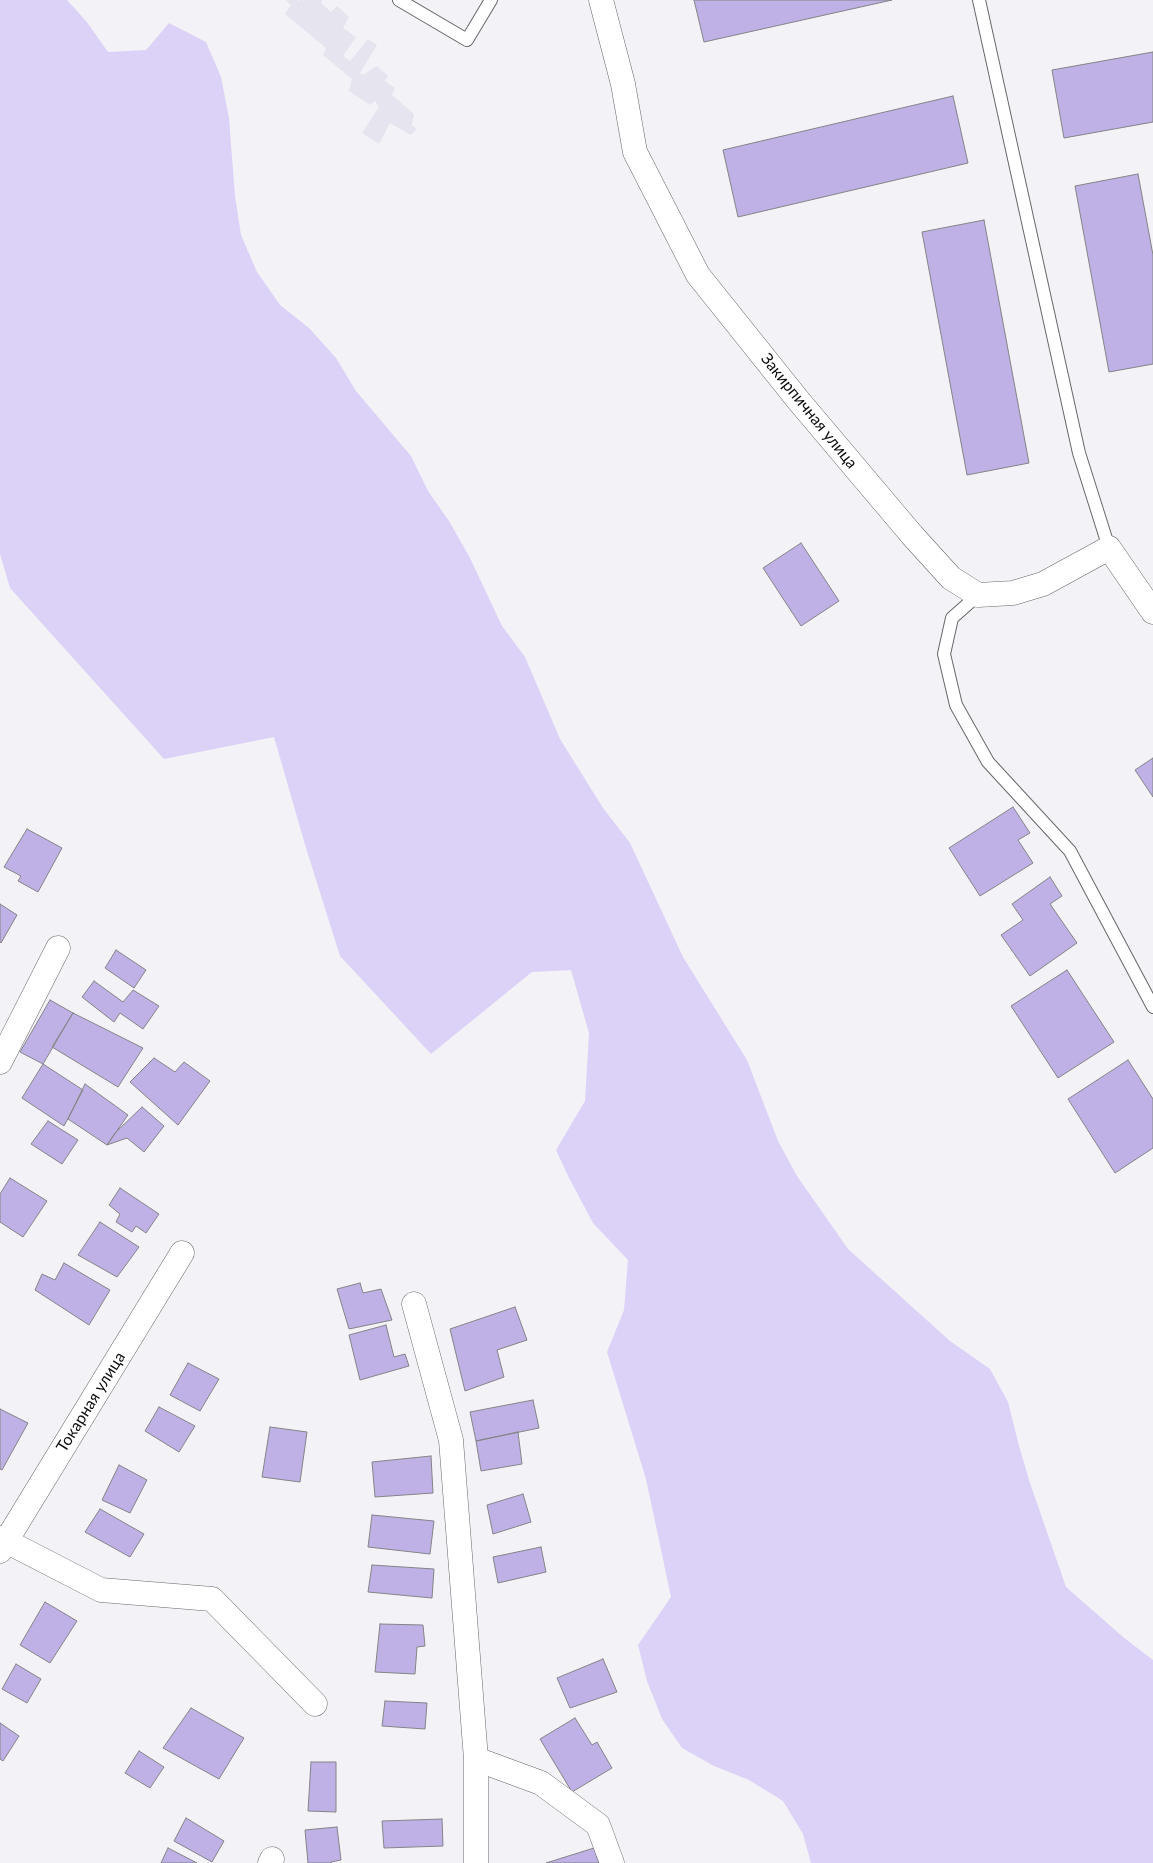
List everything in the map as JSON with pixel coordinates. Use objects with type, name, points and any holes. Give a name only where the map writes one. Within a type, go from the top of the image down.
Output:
[{"type":"street","name":"Закирпичная улица","points":[[601,0],[623,84],[635,152],[698,275],[798,400],[912,535],[951,578],[978,595]]},
{"type":"street","points":[[978,595],[1013,593],[1043,584],[1109,548],[1153,612]]},
{"type":"street","points":[[0,1062],[58,948]]},
{"type":"street","name":"Токарная улица","points":[[2,1543],[182,1254]]},
{"type":"street","points":[[414,1304],[451,1440],[476,1759],[476,1863]]},
{"type":"street","points":[[2,1543],[101,1590],[212,1599],[315,1704]]},
{"type":"street","points":[[476,1759],[541,1783],[598,1826],[612,1863]]},
{"type":"lane","points":[[398,0],[467,40],[491,0]]},
{"type":"lane","points":[[979,0],[1079,453],[1109,548]]},
{"type":"lane","points":[[978,595],[952,618],[944,654],[956,705],[988,762],[1070,851],[1153,1007]]},
{"type":"shaded area","points":[[0,0],[67,0],[86,21],[108,52],[146,50],[169,23],[206,42],[221,77],[229,118],[235,196],[241,235],[257,272],[280,305],[309,328],[336,358],[356,391],[411,456],[428,491],[449,521],[470,558],[502,626],[525,657],[560,739],[603,808],[630,843],[683,957],[747,1060],[778,1141],[797,1176],[848,1249],[950,1341],[990,1369],[1008,1402],[1030,1483],[1066,1587],[1123,1637],[1153,1660],[1153,1863],[811,1863],[803,1834],[783,1801],[749,1780],[714,1766],[682,1748],[662,1719],[647,1681],[638,1645],[671,1597],[646,1479],[607,1352],[624,1310],[628,1260],[593,1223],[556,1150],[585,1101],[589,1033],[571,970],[532,972],[431,1054],[340,956],[274,737],[164,759],[10,588],[0,554]]},
{"type":"shaded area","points":[[286,0],[298,0],[298,2],[300,0],[322,0],[321,3],[331,12],[337,6],[349,17],[343,28],[356,37],[343,56],[350,61],[368,39],[377,45],[360,73],[363,75],[377,66],[388,76],[385,81],[395,88],[392,95],[414,114],[412,125],[417,129],[411,135],[390,123],[379,144],[362,133],[379,107],[375,101],[370,105],[349,91],[352,79],[323,55],[326,48],[285,14],[291,5]]},
{"type":"building","points":[[694,0],[892,0],[704,42]]},
{"type":"building","points":[[1153,52],[1153,122],[1064,138],[1052,70]]},
{"type":"building","points":[[953,96],[968,163],[738,217],[723,150]]},
{"type":"building","points":[[1138,174],[1153,255],[1153,364],[1109,372],[1075,186]]},
{"type":"building","points":[[984,220],[1029,463],[967,475],[922,232]]},
{"type":"building","points":[[801,543],[839,601],[801,626],[763,568]]},
{"type":"building","points":[[1153,758],[1153,797],[1135,770]]},
{"type":"building","points":[[1013,807],[1030,833],[1018,840],[1033,863],[980,896],[949,848]]},
{"type":"building","points":[[27,829],[62,848],[38,892],[18,881],[21,876],[4,867]]},
{"type":"building","points":[[1050,877],[1062,896],[1050,904],[1077,943],[1030,976],[1001,935],[1023,920],[1012,904]]},
{"type":"building","points":[[0,904],[17,915],[1,943],[0,942]]},
{"type":"building","points":[[116,950],[146,970],[134,988],[105,968]]},
{"type":"building","points":[[1067,970],[1114,1042],[1058,1078],[1011,1006]]},
{"type":"building","points":[[94,981],[123,1002],[133,990],[159,1006],[143,1029],[120,1013],[114,1022],[82,997]]},
{"type":"building","points":[[50,1000],[73,1013],[43,1064],[20,1052]]},
{"type":"building","points":[[73,1013],[143,1048],[118,1087],[52,1047]]},
{"type":"building","points":[[154,1058],[175,1072],[184,1062],[210,1081],[178,1125],[130,1082]]},
{"type":"building","points":[[1128,1060],[1153,1099],[1153,1148],[1115,1173],[1068,1099]]},
{"type":"building","points":[[43,1064],[83,1090],[64,1126],[22,1098]]},
{"type":"building","points":[[85,1084],[128,1115],[107,1145],[68,1119]]},
{"type":"building","points":[[142,1107],[164,1126],[144,1152],[127,1138],[107,1145],[115,1133]]},
{"type":"building","points":[[48,1121],[78,1140],[62,1164],[31,1144]]},
{"type":"building","points":[[10,1178],[47,1201],[23,1237],[0,1222],[0,1194]]},
{"type":"building","points":[[120,1188],[159,1214],[146,1233],[136,1226],[132,1232],[116,1222],[120,1214],[109,1205]]},
{"type":"building","points":[[100,1222],[139,1247],[117,1277],[78,1255]]},
{"type":"building","points":[[64,1263],[110,1290],[89,1325],[35,1290],[42,1274],[55,1280]]},
{"type":"building","points":[[360,1283],[363,1293],[381,1289],[392,1320],[349,1329],[337,1289]]},
{"type":"building","points":[[515,1307],[527,1340],[497,1350],[504,1377],[465,1391],[450,1329]]},
{"type":"building","points":[[386,1325],[394,1357],[405,1354],[409,1366],[360,1380],[349,1335]]},
{"type":"building","points":[[188,1363],[219,1379],[200,1411],[170,1395]]},
{"type":"building","points":[[533,1400],[539,1428],[476,1441],[470,1412]]},
{"type":"building","points":[[159,1407],[195,1426],[179,1452],[145,1431]]},
{"type":"building","points":[[0,1409],[28,1423],[2,1470],[0,1469]]},
{"type":"building","points":[[270,1427],[307,1432],[300,1482],[262,1477]]},
{"type":"building","points":[[518,1432],[522,1464],[481,1471],[476,1441]]},
{"type":"building","points":[[431,1456],[433,1493],[375,1497],[372,1462]]},
{"type":"building","points":[[119,1465],[147,1480],[130,1513],[102,1500]]},
{"type":"building","points":[[523,1494],[531,1522],[493,1534],[487,1505]]},
{"type":"building","points":[[100,1509],[144,1534],[130,1557],[85,1532]]},
{"type":"building","points":[[372,1515],[434,1521],[430,1554],[368,1547]]},
{"type":"building","points":[[541,1547],[546,1572],[498,1583],[493,1557]]},
{"type":"building","points":[[372,1565],[434,1569],[432,1598],[368,1592]]},
{"type":"building","points":[[45,1602],[77,1621],[50,1663],[20,1645]]},
{"type":"building","points":[[380,1624],[423,1625],[425,1646],[417,1647],[415,1674],[375,1672]]},
{"type":"building","points":[[603,1659],[617,1692],[570,1708],[557,1678]]},
{"type":"building","points":[[16,1664],[41,1679],[27,1703],[2,1689]]},
{"type":"building","points":[[385,1701],[427,1703],[425,1729],[382,1726]]},
{"type":"building","points":[[191,1708],[244,1738],[219,1779],[163,1748]]},
{"type":"building","points":[[575,1718],[592,1745],[597,1742],[612,1768],[572,1792],[540,1739]]},
{"type":"building","points":[[0,1723],[19,1736],[3,1761],[0,1759]]},
{"type":"building","points":[[139,1751],[164,1767],[150,1788],[125,1773]]},
{"type":"building","points":[[311,1762],[336,1762],[336,1812],[308,1811]]},
{"type":"building","points":[[186,1818],[224,1841],[212,1862],[174,1841]]},
{"type":"building","points":[[442,1819],[443,1846],[384,1848],[382,1821]]},
{"type":"building","points":[[337,1827],[341,1860],[331,1863],[308,1863],[305,1830]]},
{"type":"building","points":[[168,1848],[197,1863],[161,1863]]},
{"type":"building","points":[[594,1848],[599,1863],[546,1863]]}]
